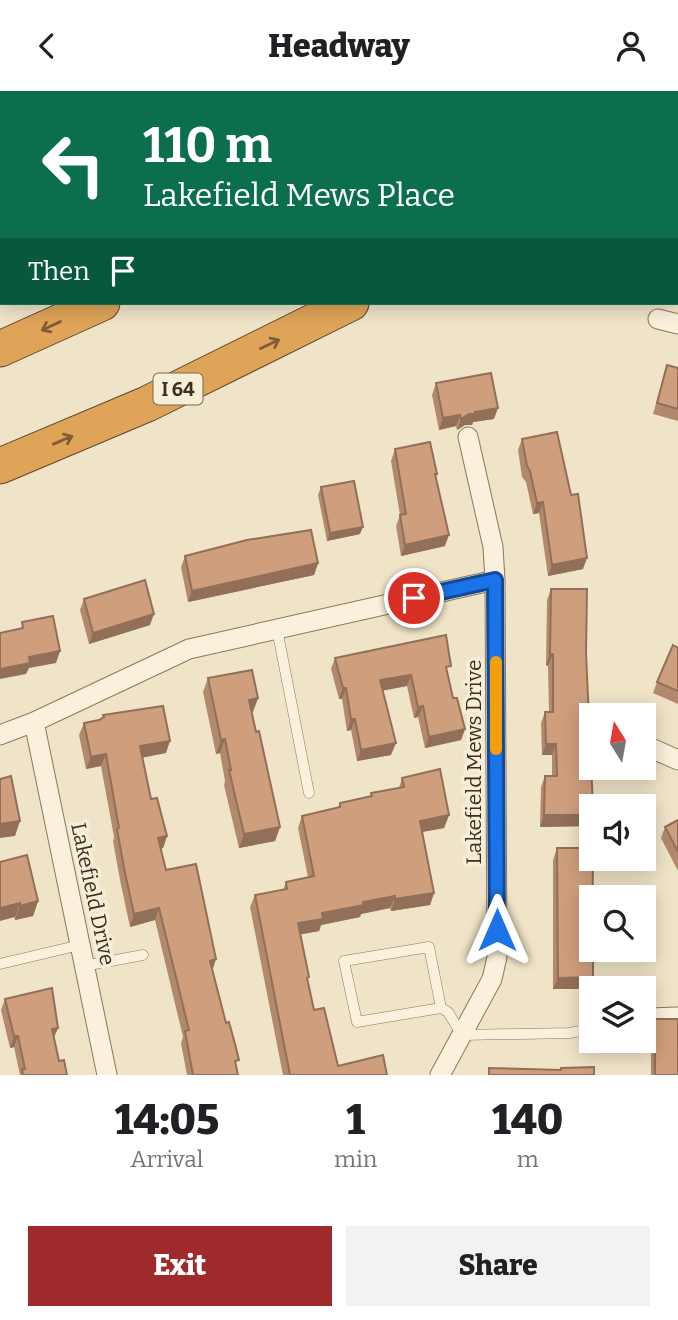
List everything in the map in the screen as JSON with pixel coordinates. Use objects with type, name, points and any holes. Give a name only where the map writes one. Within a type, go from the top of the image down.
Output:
[{"type":"highway","points":[[0,349],[98,305]]},
{"type":"highway","name":"I 64","points":[[0,465],[147,404],[347,305]]},
{"type":"street","points":[[658,319],[678,324]]},
{"type":"street","name":"Lakefield Mews Drive","points":[[440,1075],[492,979],[497,957],[495,580],[493,547],[468,437]]},
{"type":"street","points":[[0,735],[34,722],[189,649],[495,580]]},
{"type":"street","name":"Lakefield Drive","points":[[34,722],[107,1075]]},
{"type":"street","points":[[656,750],[678,760]]},
{"type":"street","points":[[656,1018],[678,1017]]},
{"type":"lane","points":[[277,628],[309,793]]},
{"type":"lane","points":[[0,964],[80,945]]},
{"type":"lane","points":[[441,1008],[429,947],[344,961],[357,1022],[441,1008],[448,1012],[461,1035],[579,1031]]},
{"type":"lane","points":[[84,966],[143,955]]},
{"type":"building","points":[[667,365],[678,368],[678,409],[657,403]]},
{"type":"building","points":[[491,373],[498,408],[475,412],[476,414],[469,414],[461,419],[460,415],[443,418],[436,383]]},
{"type":"building","points":[[557,432],[571,495],[578,494],[587,558],[552,565],[543,502],[537,503],[522,439]]},
{"type":"building","points":[[430,442],[449,535],[405,545],[400,515],[406,514],[395,449]]},
{"type":"building","points":[[354,481],[363,527],[330,533],[321,487]]},
{"type":"building","points":[[311,530],[318,563],[192,591],[185,556],[247,540]]},
{"type":"building","points":[[145,580],[154,614],[93,633],[84,599]]},
{"type":"building","points":[[551,589],[587,589],[588,703],[579,703],[579,781],[592,781],[592,794],[579,794],[579,815],[544,815],[545,776],[557,776],[556,744],[546,744],[545,712],[553,712],[553,654],[550,654]]},
{"type":"building","points":[[53,616],[60,651],[29,657],[30,663],[0,669],[0,633],[23,628],[22,622]]},
{"type":"building","points":[[446,635],[451,666],[446,667],[453,698],[457,698],[465,729],[429,737],[423,706],[418,707],[411,675],[380,680],[396,743],[361,750],[355,719],[351,719],[346,688],[343,688],[335,658]]},
{"type":"building","points":[[673,645],[678,648],[678,691],[657,682]]},
{"type":"building","points":[[252,670],[258,698],[249,700],[256,732],[259,731],[280,827],[244,834],[229,770],[225,739],[221,740],[208,678]]},
{"type":"building","points":[[163,706],[170,741],[140,746],[151,799],[157,798],[167,836],[158,838],[166,870],[196,864],[216,959],[210,961],[239,1060],[235,1061],[238,1075],[193,1075],[185,1031],[189,1030],[159,908],[134,914],[106,754],[91,757],[84,723],[99,720],[103,715]]},
{"type":"building","points":[[440,769],[449,815],[420,821],[434,893],[363,902],[364,905],[322,913],[323,919],[298,923],[314,1010],[324,1008],[338,1066],[383,1055],[387,1075],[290,1075],[255,895],[287,889],[286,882],[314,876],[302,816],[340,807],[340,803],[372,796],[371,793],[404,787],[402,778]]},
{"type":"building","points":[[11,776],[20,821],[0,824],[0,779]]},
{"type":"building","points":[[678,820],[678,852],[665,827]]},
{"type":"building","points":[[557,848],[579,848],[579,871],[593,871],[593,885],[579,885],[579,962],[593,962],[593,976],[558,978]]},
{"type":"building","points":[[27,855],[38,901],[0,908],[0,862]]},
{"type":"building","points":[[52,988],[58,1028],[52,1029],[59,1061],[64,1060],[67,1075],[23,1075],[22,1069],[25,1069],[18,1036],[14,1036],[5,999]]},
{"type":"building","points":[[656,1019],[678,1019],[678,1075],[655,1075]]},
{"type":"building","points":[[594,1067],[594,1075],[489,1075],[489,1068],[561,1070]]},
{"type":"slow traffic","points":[[496,662],[496,749]]},
{"type":"route","points":[[414,598],[495,580],[497,930]]}]
